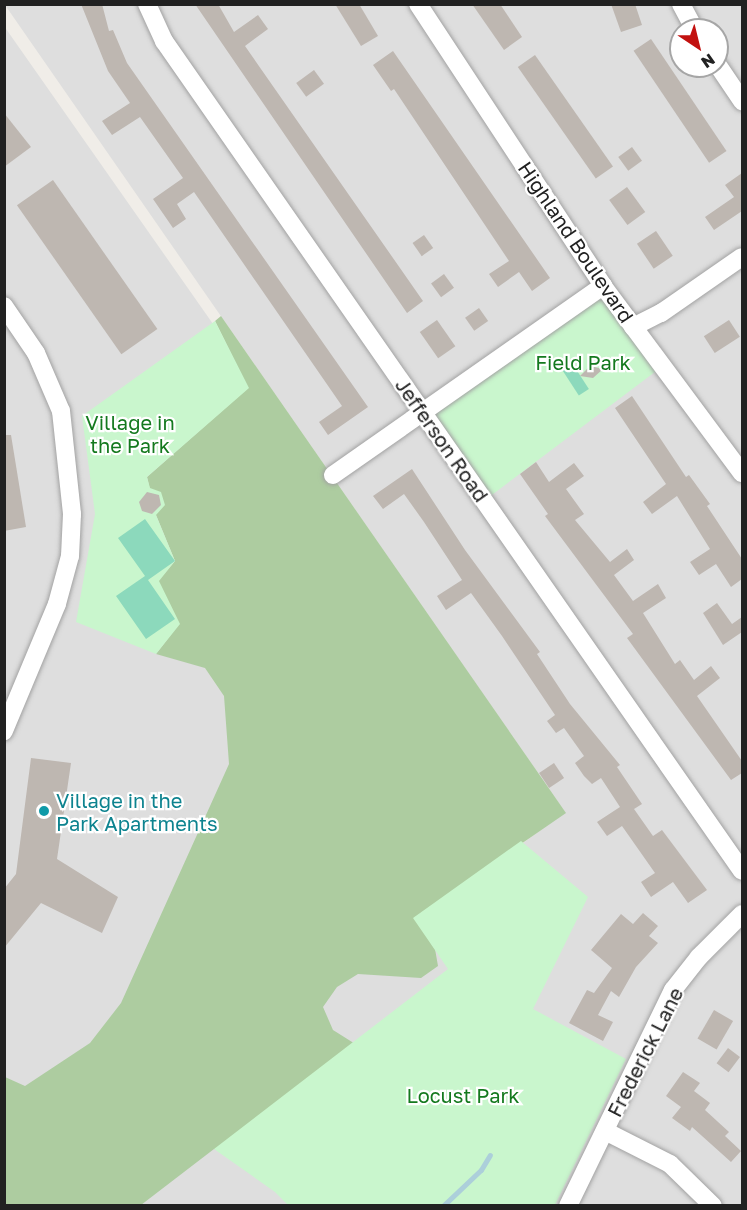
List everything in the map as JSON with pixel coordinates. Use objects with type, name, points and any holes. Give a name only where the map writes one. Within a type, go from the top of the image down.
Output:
[{"type":"street","name":"Jefferson Road","points":[[147,4],[164,41],[742,872]]},
{"type":"street","name":"Highland Boulevard","points":[[418,4],[603,286],[742,473]]},
{"type":"street","points":[[681,4],[689,18]]},
{"type":"street","points":[[726,78],[742,101]]},
{"type":"street","points":[[633,327],[661,313],[742,257]]},
{"type":"street","points":[[333,475],[603,286]]},
{"type":"street","points":[[4,306],[36,352],[61,411],[72,514],[70,556],[57,604],[4,731]]},
{"type":"street","name":"Frederick Lane","points":[[568,1206],[673,990],[699,957],[742,914]]},
{"type":"street","points":[[605,1131],[670,1164],[713,1206]]},
{"type":"shaded area","points":[[5,5],[742,5],[742,1205],[29,1206],[5,1189],[4,26],[556,813],[409,918],[335,982],[565,812]]},
{"type":"green space","name":"Field Park","points":[[603,286],[663,366],[488,498],[428,418]]},
{"type":"green space","points":[[221,316],[566,813],[414,918],[435,949],[438,966],[421,978],[358,974],[337,987],[323,1007],[333,1030],[368,1052],[243,1156],[214,1149],[141,1205],[5,1206],[5,1077],[25,1086],[90,1043],[121,1003],[229,764],[224,696],[205,668],[156,654],[179,624],[158,581],[175,561],[156,515],[147,477],[248,388],[215,321]]},
{"type":"green space","name":"Village in the Park","points":[[215,321],[249,388],[147,477],[150,488],[161,492],[165,505],[156,515],[175,561],[159,581],[180,624],[156,654],[76,622],[95,514],[82,416]]},
{"type":"green space","points":[[572,363],[589,389],[579,396],[562,370]]},
{"type":"green space","points":[[145,519],[175,561],[148,580],[175,619],[146,639],[116,596],[145,576],[118,538]]},
{"type":"green space","name":"Locust Park","points":[[521,841],[588,897],[533,1009],[626,1059],[555,1205],[288,1205],[275,1192],[214,1149],[448,969],[413,918]]},
{"type":"building","points":[[81,4],[102,4],[109,31],[113,30],[127,63],[368,407],[328,435],[319,422],[342,406],[194,192],[177,204],[186,219],[173,228],[153,199],[183,178],[140,117],[112,135],[102,121],[130,103],[108,71]]},
{"type":"building","points":[[195,4],[218,4],[234,32],[258,15],[268,29],[245,46],[423,301],[407,313]]},
{"type":"building","points":[[335,4],[359,4],[378,36],[361,46]]},
{"type":"building","points":[[472,4],[500,4],[522,37],[504,50]]},
{"type":"building","points":[[611,4],[635,4],[642,25],[621,32]]},
{"type":"building","points":[[651,39],[669,66],[669,78],[677,78],[726,151],[709,163],[634,51]]},
{"type":"building","points":[[393,51],[550,278],[532,291],[519,272],[498,287],[489,274],[509,261],[394,89],[391,91],[373,65]]},
{"type":"building","points":[[535,55],[613,166],[596,178],[518,67]]},
{"type":"building","points":[[314,70],[324,84],[306,97],[296,83]]},
{"type":"building","points":[[4,113],[31,147],[4,167]]},
{"type":"building","points":[[632,147],[642,161],[628,171],[618,157]]},
{"type":"building","points":[[742,173],[742,211],[714,230],[705,217],[734,197],[725,185]]},
{"type":"building","points":[[53,180],[157,329],[121,354],[17,205]]},
{"type":"building","points":[[627,187],[645,212],[627,225],[609,200]]},
{"type":"building","points":[[656,231],[673,256],[654,269],[637,244]]},
{"type":"building","points":[[424,235],[433,248],[422,256],[413,243]]},
{"type":"building","points":[[444,274],[454,288],[441,297],[431,283]]},
{"type":"building","points":[[479,308],[488,321],[474,331],[465,318]]},
{"type":"building","points":[[437,320],[455,346],[438,358],[420,332]]},
{"type":"building","points":[[729,320],[740,337],[715,353],[704,336]]},
{"type":"building","points":[[590,366],[603,369],[593,378],[580,376]]},
{"type":"building","points":[[632,396],[686,477],[689,475],[710,504],[707,506],[742,559],[742,579],[731,587],[716,564],[699,575],[690,562],[710,549],[677,496],[652,514],[643,502],[666,484],[615,408]]},
{"type":"building","points":[[4,435],[11,435],[26,527],[4,531]]},
{"type":"building","points":[[536,462],[549,482],[574,463],[584,476],[566,489],[584,514],[575,520],[610,562],[627,549],[634,560],[614,575],[633,601],[658,584],[666,598],[643,613],[675,664],[680,660],[694,680],[711,666],[720,678],[697,696],[742,761],[742,773],[731,780],[627,638],[633,634],[545,516],[548,514],[520,474]]},
{"type":"building","points":[[412,469],[465,550],[540,652],[537,654],[570,704],[620,765],[617,767],[642,804],[634,809],[653,836],[662,830],[707,890],[688,903],[673,882],[651,897],[641,882],[655,873],[622,826],[607,836],[597,822],[620,807],[601,778],[592,784],[584,776],[575,763],[584,756],[564,728],[556,733],[547,721],[555,715],[471,593],[446,610],[437,596],[462,580],[404,494],[383,509],[373,496]]},
{"type":"building","points":[[147,492],[159,495],[161,505],[152,514],[142,511],[139,502]]},
{"type":"building","points":[[717,603],[732,624],[742,617],[742,632],[723,645],[703,613]]},
{"type":"building","name":"Village in the Park Apartments","points":[[31,758],[71,763],[57,859],[118,897],[102,933],[41,903],[4,948],[4,889],[16,874]]},
{"type":"building","points":[[554,763],[564,778],[549,788],[539,773]]},
{"type":"building","points":[[643,913],[658,926],[649,936],[658,943],[636,967],[619,997],[611,991],[598,1015],[613,1022],[603,1041],[569,1023],[587,990],[594,993],[612,968],[591,950],[621,914],[633,924]]},
{"type":"building","points":[[714,1010],[733,1021],[717,1050],[698,1039]]},
{"type":"building","points":[[728,1048],[740,1057],[729,1072],[717,1063]]},
{"type":"building","points":[[683,1072],[700,1083],[694,1091],[710,1103],[705,1110],[729,1132],[725,1136],[741,1151],[731,1162],[692,1127],[690,1131],[672,1118],[681,1107],[666,1096]]},
{"type":"waterway","points":[[443,1206],[481,1170],[490,1155]]},
{"type":"place","name":"Village in the Park Apartments","points":[[44,811]]}]
